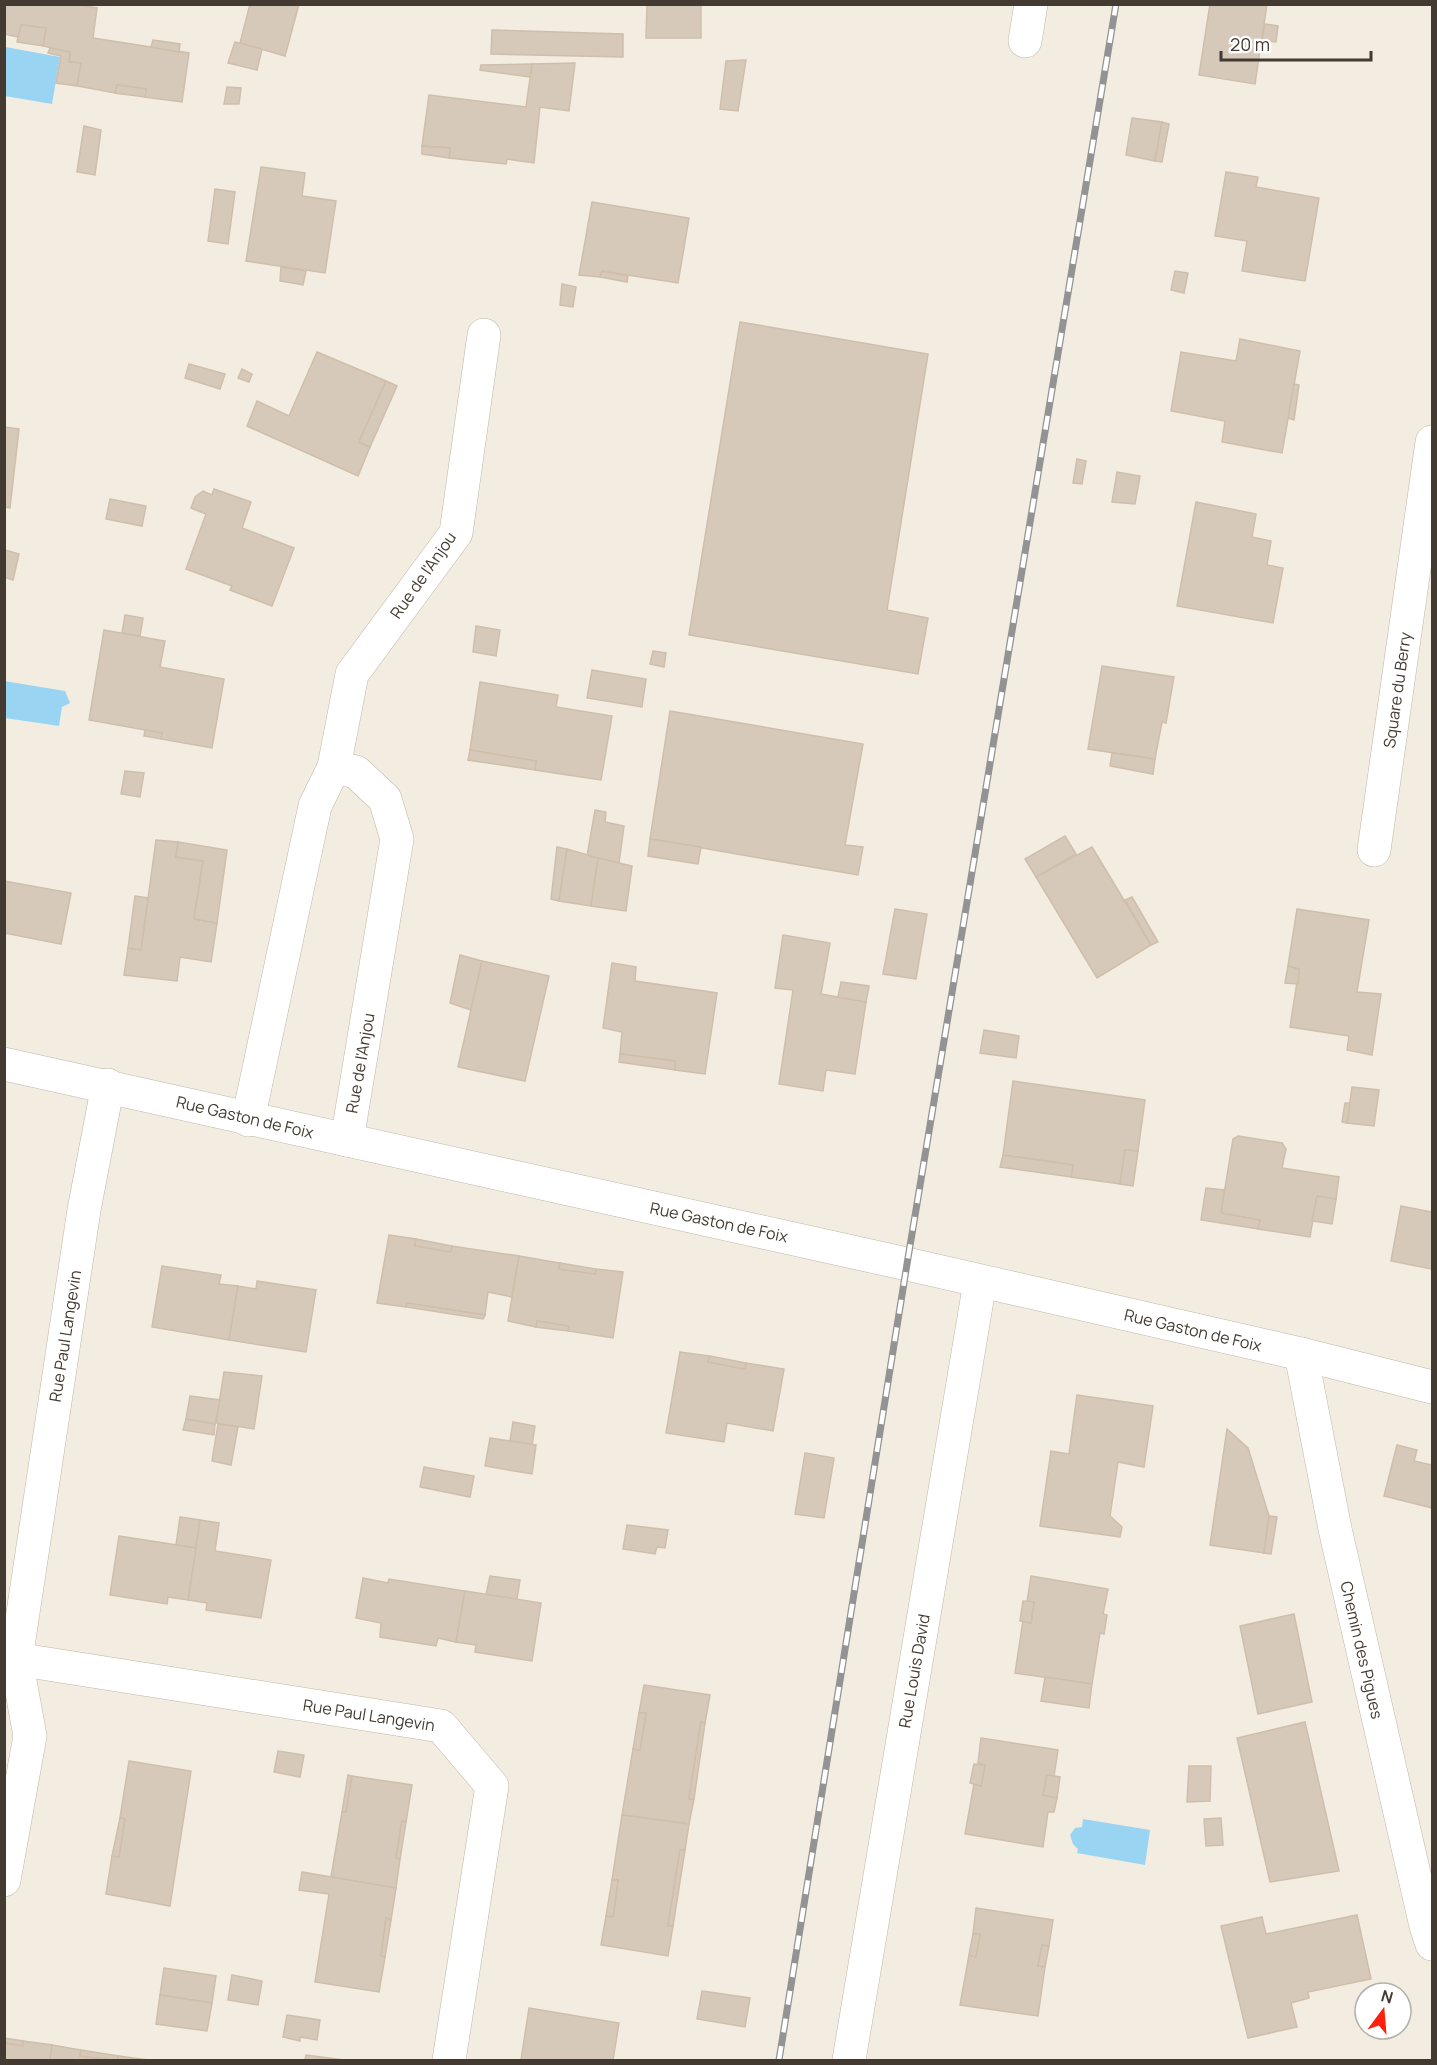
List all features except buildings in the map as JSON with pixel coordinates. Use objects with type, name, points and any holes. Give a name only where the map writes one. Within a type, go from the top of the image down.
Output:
[{"type":"street","points":[[1025,41],[1031,4]]},
{"type":"street","name":"Rue de l'Anjou","points":[[248,1120],[315,806],[334,767],[352,674],[456,533],[484,335]]},
{"type":"street","name":"Square du Berry","points":[[1374,850],[1426,530],[1432,442]]},
{"type":"street","name":"Rue de l'Anjou","points":[[334,767],[356,772],[385,799],[397,840],[347,1140]]},
{"type":"street","name":"Rue Gaston de Foix","points":[[4,1064],[108,1085],[248,1120],[347,1140],[1301,1354],[1432,1387]]},
{"type":"street","name":"Rue Paul Langevin","points":[[4,1880],[30,1736],[16,1659],[84,1210],[108,1085]]},
{"type":"street","name":"Rue Louis David","points":[[849,2061],[980,1282]]},
{"type":"street","name":"Chemin des Pigues","points":[[1301,1354],[1335,1529],[1432,1944]]},
{"type":"street","name":"Rue Paul Langevin","points":[[16,1659],[441,1726],[492,1786],[449,2061]]},
{"type":"water","points":[[5,47],[60,57],[52,104],[5,96]]},
{"type":"water","points":[[4,681],[65,691],[70,703],[62,707],[59,726],[5,718]]},
{"type":"water","points":[[1083,1819],[1150,1830],[1145,1865],[1077,1853],[1078,1849],[1073,1844],[1070,1835],[1075,1828],[1082,1827]]},
{"type":"railway","points":[[779,2060],[907,1264],[1116,4]]}]
